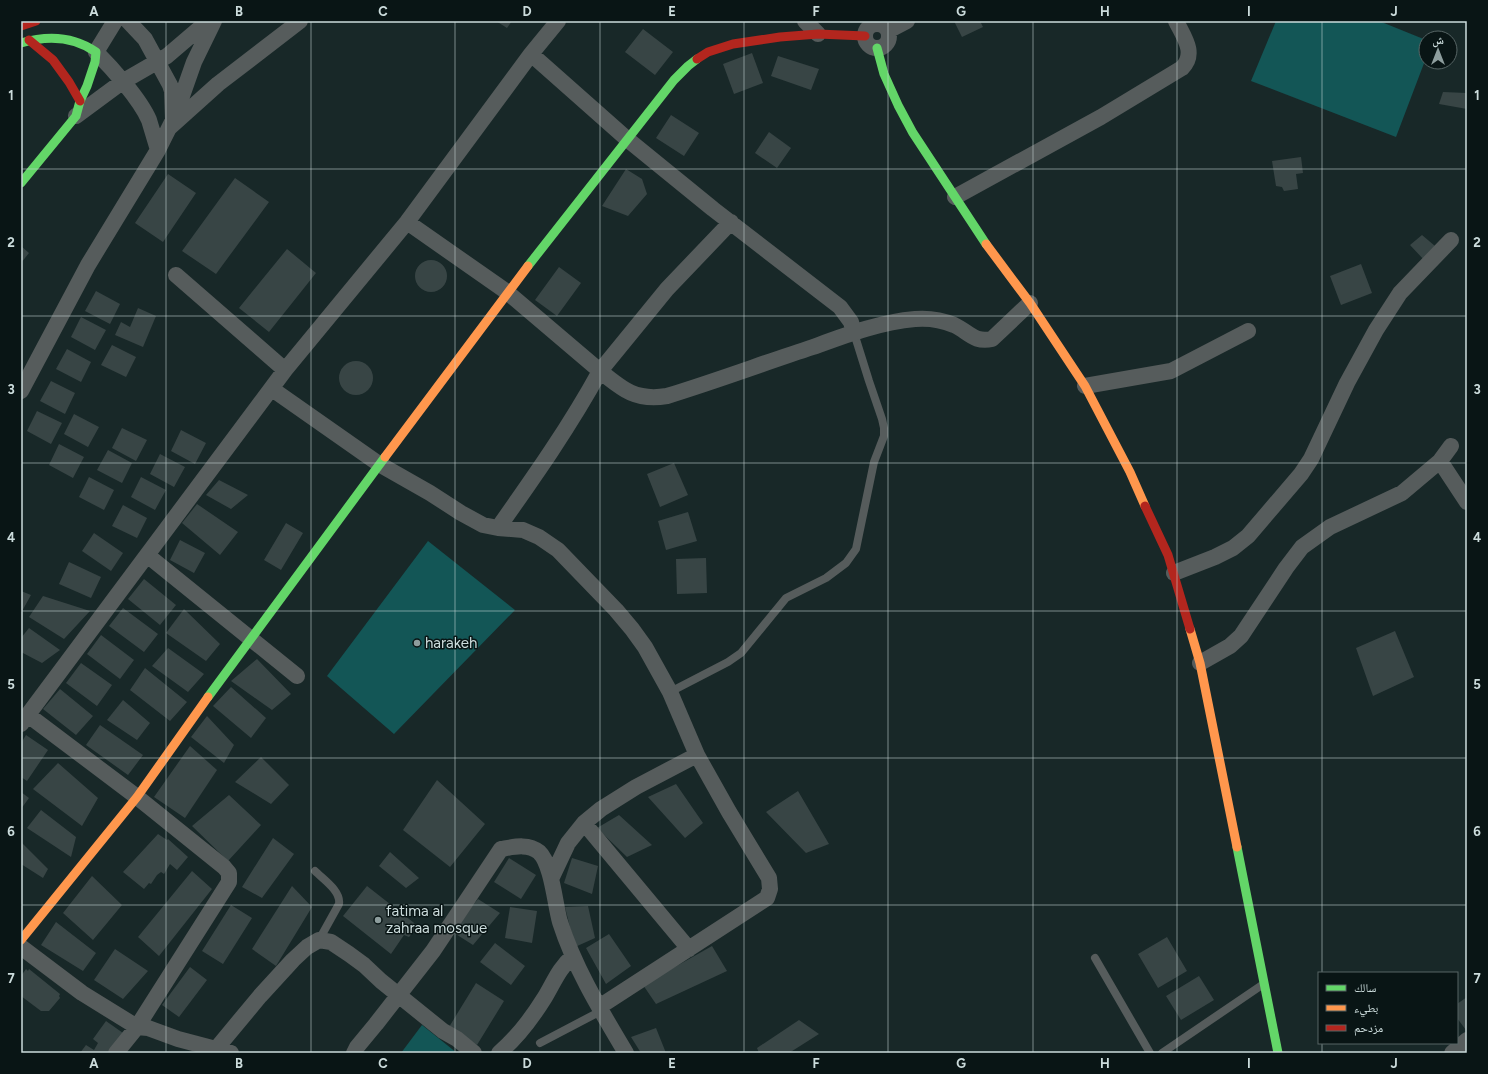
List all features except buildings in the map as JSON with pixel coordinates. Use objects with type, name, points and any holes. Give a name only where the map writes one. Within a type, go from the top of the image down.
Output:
[{"type":"main road","points":[[21,26],[36,21]]},
{"type":"main road","points":[[21,940],[137,797],[251,638],[507,292],[674,80],[688,66],[708,52],[733,44],[868,27]]},
{"type":"main road","points":[[21,183],[78,108],[92,73],[96,52],[74,40],[50,38],[25,42]]},
{"type":"main road","points":[[25,42],[54,60],[70,82],[78,108]]},
{"type":"main road","points":[[877,48],[884,74],[913,133],[990,249],[1030,304],[1085,386],[1148,508],[1168,555],[1200,664],[1278,1053]]},
{"type":"street","points":[[115,21],[96,52],[142,107],[158,150]]},
{"type":"street","points":[[78,108],[167,56],[208,21]]},
{"type":"street","points":[[21,391],[88,265],[158,150],[171,124],[194,62],[214,21]]},
{"type":"street","points":[[171,124],[218,84],[300,21]]},
{"type":"street","points":[[116,1053],[137,1027],[229,882],[228,873],[224,867],[137,797],[24,720],[286,370],[407,222],[531,54],[558,21]]},
{"type":"street","points":[[806,21],[818,34]]},
{"type":"street","points":[[888,31],[907,21]]},
{"type":"street","points":[[955,197],[1101,117],[1182,68],[1188,62],[1190,54],[1187,43],[1176,21]]},
{"type":"street","points":[[881,24],[888,31],[888,40],[885,44],[877,48],[868,44],[868,27],[881,24]]},
{"type":"street","points":[[133,26],[158,62],[170,84],[172,91],[171,124]]},
{"type":"street","points":[[531,54],[627,139],[840,307],[851,322],[854,333]]},
{"type":"street","points":[[407,222],[507,292],[620,388],[633,394],[649,398],[667,396],[888,323],[916,319],[940,321],[954,325],[976,339],[992,339],[1030,304]]},
{"type":"street","points":[[498,528],[546,458],[586,396],[600,371],[667,289],[731,222]]},
{"type":"street","points":[[1174,573],[1215,557],[1233,548],[1248,536],[1302,474],[1311,459],[1347,383],[1376,330],[1400,293],[1451,240]]},
{"type":"street","points":[[176,275],[286,370]]},
{"type":"street","points":[[1085,386],[1171,371],[1248,331]]},
{"type":"street","points":[[272,389],[379,464],[473,520],[483,525],[523,530],[539,537],[558,550],[616,610],[645,647],[670,692],[697,755],[769,878],[770,889],[767,898],[600,1009]]},
{"type":"street","points":[[1200,664],[1230,646],[1241,636],[1286,568],[1302,547],[1330,527],[1402,494],[1440,461],[1450,446]]},
{"type":"street","points":[[1440,461],[1467,502]]},
{"type":"street","points":[[147,555],[297,676]]},
{"type":"street","points":[[551,879],[568,843],[584,823],[601,809],[636,787],[697,755]]},
{"type":"street","points":[[584,823],[689,949]]},
{"type":"street","points":[[354,1053],[357,1047],[433,951],[501,849],[520,846],[531,848],[540,853],[545,862],[551,879],[567,943],[600,1009],[626,1053]]},
{"type":"street","points":[[21,947],[82,993],[137,1027],[148,1028],[178,1039],[224,1051],[260,996],[293,960],[319,940],[332,942],[364,965],[398,996],[474,1053]]},
{"type":"street","points":[[499,1053],[529,1023],[560,970],[573,956]]},
{"type":"street","points":[[1452,1053],[1467,1040]]},
{"type":"lane","points":[[670,692],[728,662],[741,653],[786,598],[826,578],[846,563],[856,549],[874,462],[884,436],[884,428],[854,333]]},
{"type":"lane","points":[[315,871],[337,893],[339,899],[339,904],[319,940]]},
{"type":"lane","points":[[1095,958],[1150,1053]]},
{"type":"lane","points":[[1162,1053],[1264,983]]},
{"type":"lane","points":[[540,1043],[600,1009]]},
{"type":"shaded area","points":[[1276,21],[1379,21],[1418,37],[1418,70],[1421,70],[1396,137],[1251,81]]},
{"type":"shaded area","name":"harakeh","points":[[428,541],[515,610],[394,734],[327,676]]},
{"type":"shaded area","points":[[422,1025],[457,1053],[401,1053]]},
{"type":"traffic: fast","points":[[21,43],[31,40],[60,38],[78,43],[96,52],[95,62],[80,101],[76,116],[21,183]]},
{"type":"traffic: fast","points":[[877,48],[884,74],[913,133],[986,244]]},
{"type":"traffic: fast","points":[[528,266],[674,80],[697,59]]},
{"type":"traffic: fast","points":[[208,697],[385,457]]},
{"type":"traffic: fast","points":[[1237,847],[1278,1053]]},
{"type":"traffic: slow","points":[[986,244],[1030,303],[1085,386],[1130,472],[1145,506]]},
{"type":"traffic: slow","points":[[385,457],[528,266]]},
{"type":"traffic: slow","points":[[1190,629],[1200,663],[1237,847]]},
{"type":"traffic: slow","points":[[21,940],[137,797],[208,697]]},
{"type":"traffic: jam","points":[[21,26],[36,21]]},
{"type":"traffic: jam","points":[[697,59],[708,52],[733,44],[780,37],[818,34],[865,36]]},
{"type":"traffic: jam","points":[[29,40],[53,60],[69,82],[80,101]]},
{"type":"traffic: jam","points":[[1145,506],[1168,555],[1190,629]]},
{"type":"place","name":"harakeh","points":[[417,643]]},
{"type":"place","name":"fatima al zahraa mosque","points":[[378,920]]}]
